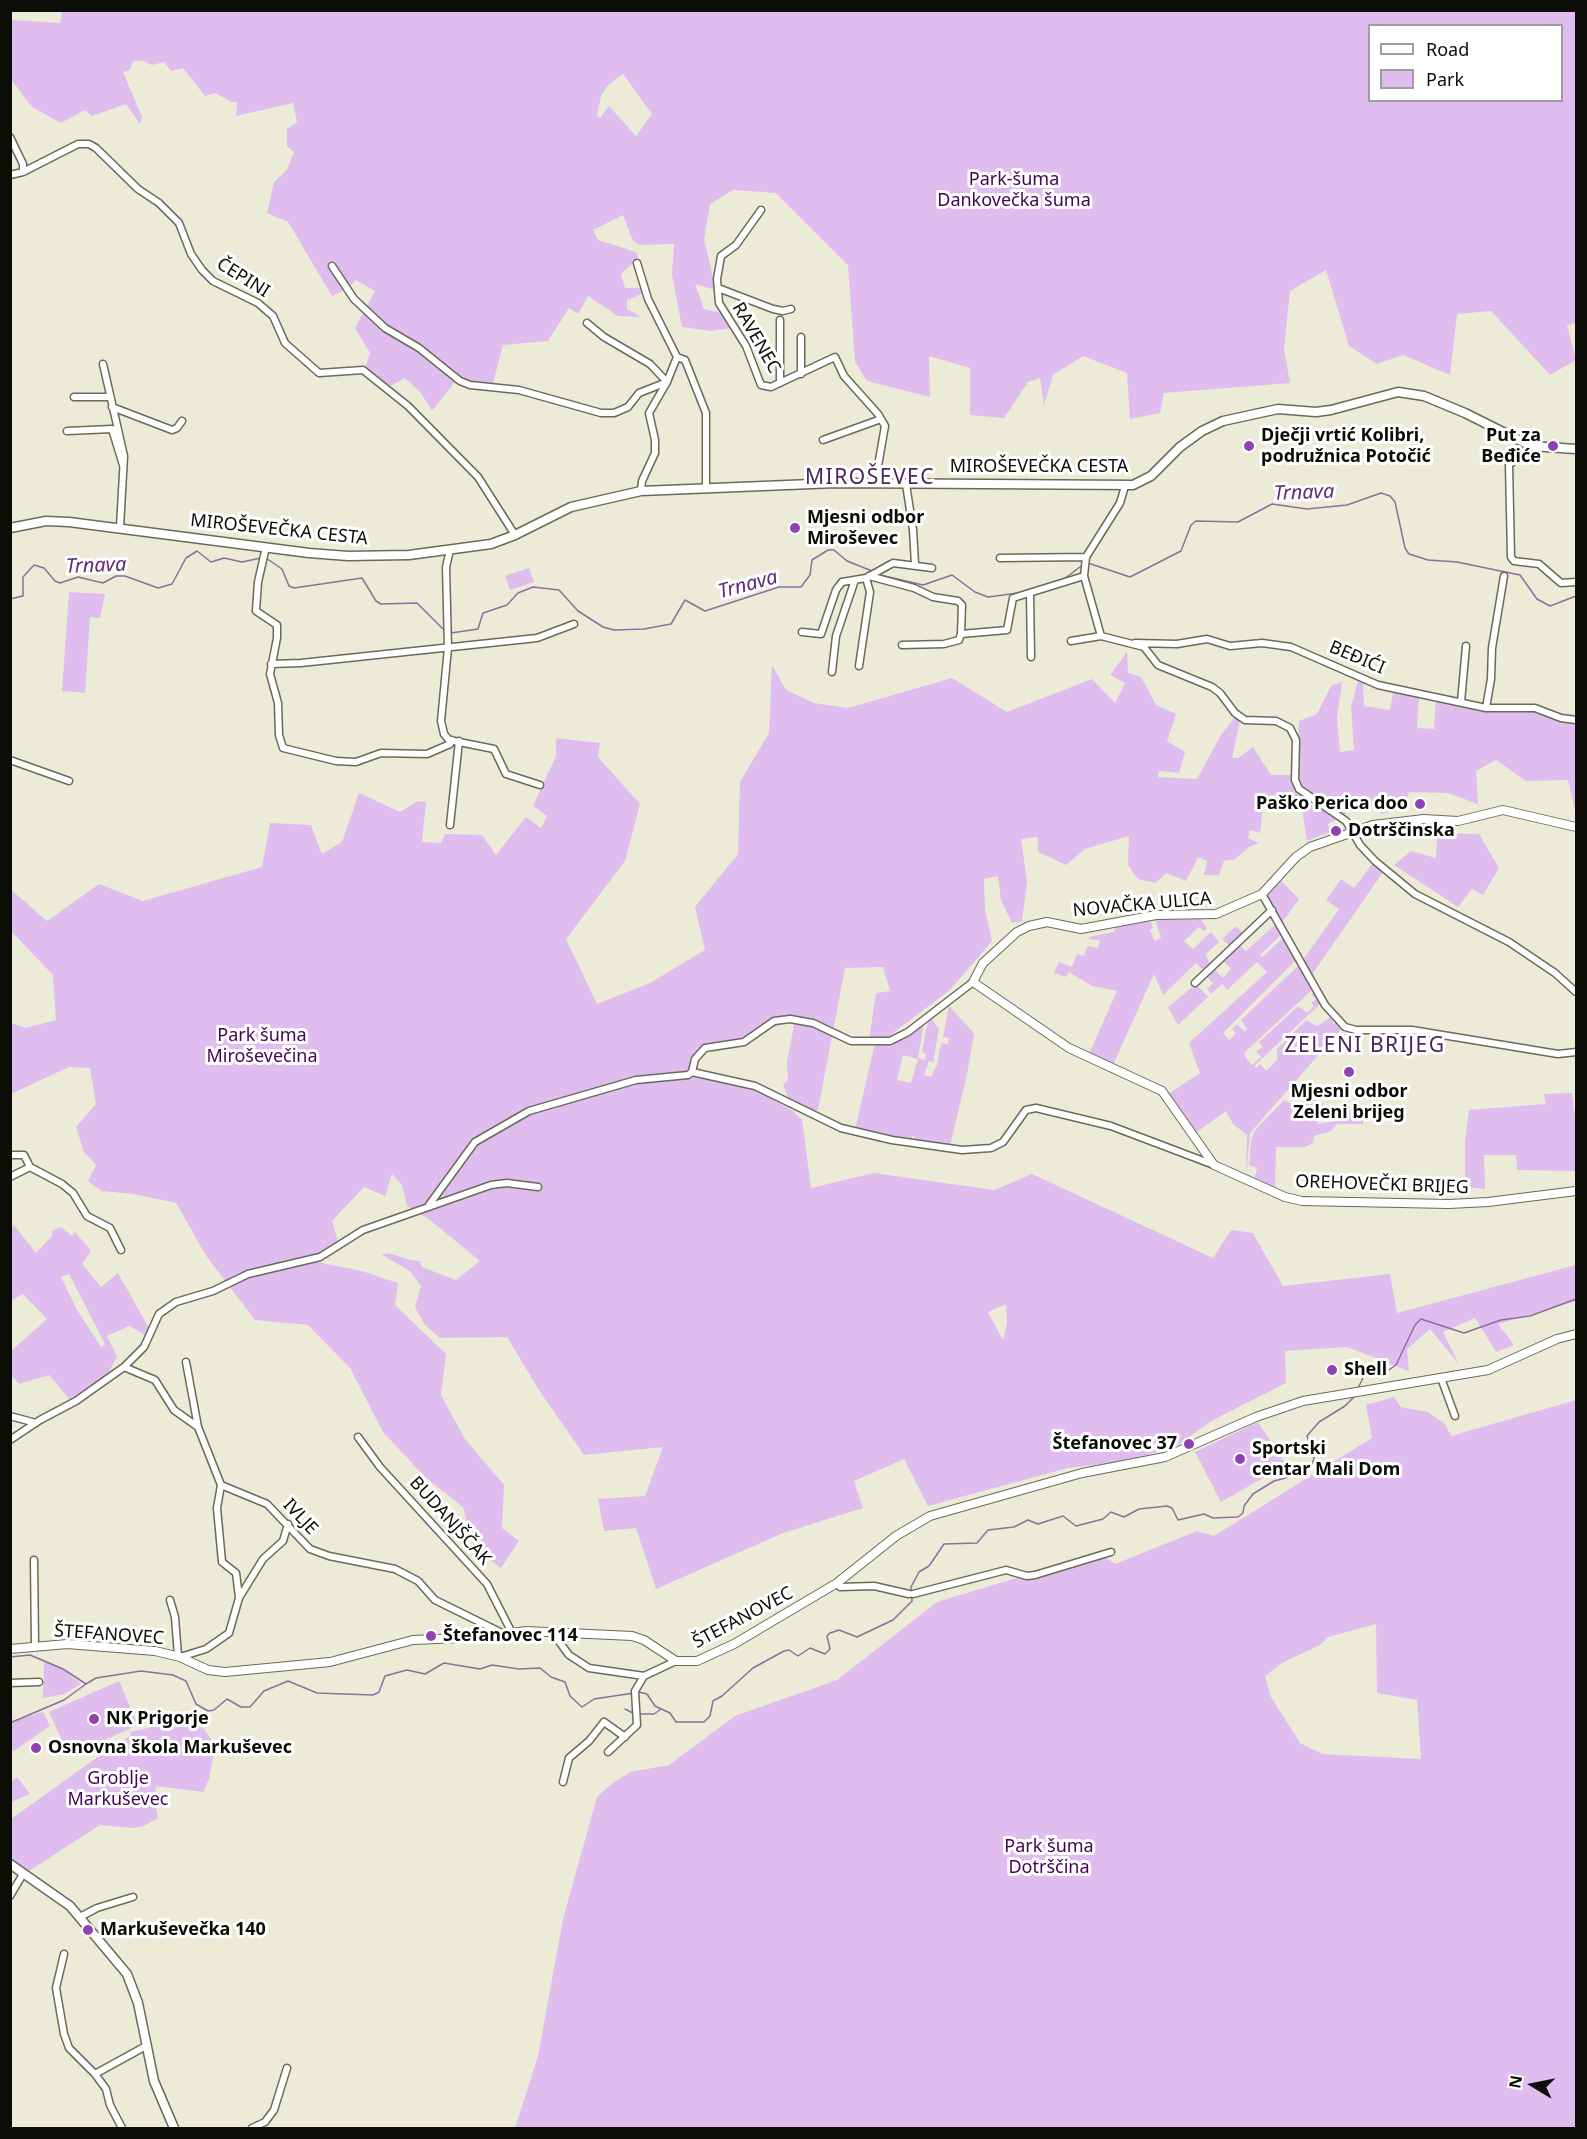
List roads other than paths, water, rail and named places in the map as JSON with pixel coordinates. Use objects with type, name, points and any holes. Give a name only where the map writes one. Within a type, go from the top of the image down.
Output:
[{"type":"main road","name":"MIROŠEVEČKA CESTA","points":[[10,528],[58,521],[120,527],[264,554],[409,555],[491,544],[515,536],[571,507],[640,491],[875,483],[1125,486],[1133,485],[1150,476],[1185,443],[1223,421],[1278,409],[1316,412],[1331,410],[1398,392],[1424,396],[1473,416],[1531,446],[1576,449]]},
{"type":"main road","points":[[10,1864],[67,1904],[131,1981],[154,2081],[174,2128]]},
{"type":"street","points":[[10,137],[23,164],[23,171],[10,175]]},
{"type":"street","name":"ČEPINI","points":[[23,171],[68,147],[89,144],[179,223],[191,254],[202,270],[213,280],[258,303],[273,316],[285,343],[319,373],[363,370],[408,406],[478,477],[515,536]]},
{"type":"street","name":"RAVENEC","points":[[761,210],[736,245],[721,256],[718,288],[719,303],[723,314],[746,346],[761,385],[771,387],[835,357],[844,376],[881,419]]},
{"type":"street","points":[[637,263],[648,299],[677,357],[685,360],[706,413],[706,489]]},
{"type":"street","points":[[332,266],[354,299],[385,328],[419,348],[460,381],[470,385],[497,390],[519,390],[601,413],[614,413],[628,407],[639,393],[667,382]]},
{"type":"street","points":[[718,288],[773,309],[783,311],[791,309]]},
{"type":"street","points":[[780,320],[780,383]]},
{"type":"street","points":[[587,323],[604,337],[650,364],[667,382]]},
{"type":"street","points":[[801,337],[801,374]]},
{"type":"street","points":[[640,491],[642,481],[655,453],[655,440],[649,413],[667,382],[677,357]]},
{"type":"street","points":[[103,364],[124,456],[120,527]]},
{"type":"street","points":[[74,398],[110,397]]},
{"type":"street","points":[[112,407],[172,430],[182,422]]},
{"type":"street","points":[[823,440],[881,419],[885,426],[875,483]]},
{"type":"street","points":[[67,431],[112,429],[123,466]]},
{"type":"street","points":[[1531,446],[1509,465],[1511,557],[1514,561],[1539,564],[1561,583],[1576,582]]},
{"type":"street","points":[[906,484],[914,530],[915,564]]},
{"type":"street","points":[[1101,636],[1084,576],[1086,561],[1120,503],[1125,486]]},
{"type":"street","points":[[450,550],[446,567],[448,648],[441,721],[444,734],[456,741],[495,749],[506,774],[540,785]]},
{"type":"street","points":[[264,554],[256,611],[277,625],[277,638],[270,674],[278,703],[279,735],[283,748],[336,761],[356,762],[381,753],[427,754],[456,741]]},
{"type":"street","points":[[1000,558],[1086,561]]},
{"type":"street","points":[[820,634],[836,590],[842,582],[855,580],[893,563],[915,564],[932,568]]},
{"type":"street","points":[[871,574],[914,588],[933,597],[958,601],[962,605],[959,640],[944,644],[902,645]]},
{"type":"street","points":[[859,666],[871,574]]},
{"type":"street","points":[[961,634],[1007,630],[1013,598],[1084,576]]},
{"type":"street","points":[[1486,708],[1491,679],[1492,648],[1504,576]]},
{"type":"street","points":[[832,672],[836,636],[855,580]]},
{"type":"street","points":[[1030,593],[1031,657]]},
{"type":"street","points":[[271,664],[301,663],[537,638],[574,624]]},
{"type":"street","points":[[802,632],[836,636]]},
{"type":"street","points":[[1071,641],[1101,636],[1144,647],[1158,665],[1212,687],[1220,693],[1235,713],[1245,720],[1276,721],[1290,728],[1296,740],[1295,780],[1299,789],[1334,812],[1354,832],[1360,845],[1375,861],[1415,894],[1509,942],[1555,973],[1576,992]]},
{"type":"street","name":"BEĐIĆI","points":[[1125,642],[1177,644],[1208,639],[1230,646],[1262,643],[1291,647],[1378,685],[1486,708],[1535,708],[1561,718],[1576,720]]},
{"type":"street","points":[[1461,702],[1466,646]]},
{"type":"street","points":[[450,825],[456,741]]},
{"type":"street","points":[[10,760],[69,781]]},
{"type":"street","name":"NOVAČKA ULICA","points":[[692,1072],[695,1059],[705,1048],[739,1044],[769,1023],[783,1020],[813,1023],[851,1041],[890,1041],[908,1032],[973,982],[983,963],[1017,932],[1035,924],[1047,922],[1081,929],[1156,915],[1208,916],[1235,907],[1262,894],[1296,857],[1310,847],[1373,825],[1417,820],[1462,820],[1503,810],[1576,827]]},
{"type":"street","points":[[1262,894],[1326,1005],[1345,1027],[1356,1030],[1412,1030],[1558,1054],[1576,1052]]},
{"type":"street","points":[[1195,983],[1272,910]]},
{"type":"street","points":[[973,982],[1069,1048],[1162,1091],[1214,1165]]},
{"type":"street","points":[[429,1205],[475,1142],[528,1111],[636,1080],[680,1077],[692,1072],[755,1086],[841,1128],[892,1140],[962,1150],[991,1148],[1003,1142],[1026,1110],[1036,1108],[1111,1125],[1214,1165]]},
{"type":"street","points":[[10,1155],[24,1155],[30,1167],[73,1193],[87,1216],[110,1228],[121,1250]]},
{"type":"street","name":"OREHOVEČKI BRIJEG","points":[[1214,1165],[1285,1197],[1302,1202],[1488,1202],[1576,1191]]},
{"type":"street","points":[[10,1177],[30,1167]]},
{"type":"street","points":[[10,1440],[76,1401],[124,1367],[144,1347],[159,1314],[176,1302],[213,1291],[248,1274],[307,1261],[331,1251],[363,1230],[491,1185],[507,1183],[538,1186]]},
{"type":"street","points":[[1455,1416],[1441,1378],[1488,1370],[1557,1339],[1576,1334]]},
{"type":"street","points":[[186,1362],[198,1427],[221,1485],[217,1508],[222,1562],[236,1573],[239,1598]]},
{"type":"street","points":[[124,1367],[155,1380],[174,1410],[198,1427]]},
{"type":"street","name":"ŠTEFANOVEC","points":[[10,1650],[67,1644],[155,1651],[179,1657],[208,1670],[225,1672],[330,1662],[413,1640],[511,1631],[640,1638],[676,1660],[697,1661],[715,1654],[837,1583],[896,1536],[930,1516],[1082,1473],[1165,1457],[1280,1408],[1324,1396],[1441,1378]]},
{"type":"street","points":[[10,1416],[36,1423]]},
{"type":"street","name":"BUDANJŠČAK","points":[[358,1437],[380,1467],[487,1584],[511,1631]]},
{"type":"street","name":"IVLJE","points":[[221,1485],[267,1504],[310,1549],[329,1556],[395,1569],[418,1581],[435,1600],[502,1633]]},
{"type":"street","points":[[170,1600],[175,1617],[179,1657],[206,1649],[229,1633],[239,1598],[263,1559],[283,1541],[288,1524]]},
{"type":"street","points":[[837,1583],[840,1587],[874,1586],[911,1594],[1006,1570],[1027,1576],[1035,1575],[1111,1552]]},
{"type":"street","points":[[34,1560],[35,1646]]},
{"type":"street","points":[[552,1632],[569,1655],[589,1668],[644,1676]]},
{"type":"street","points":[[608,1752],[637,1725],[635,1692],[644,1676],[676,1660]]},
{"type":"street","points":[[10,1683],[39,1682]]},
{"type":"street","points":[[563,1782],[569,1758],[589,1742],[604,1722],[625,1737]]},
{"type":"street","points":[[10,1896],[23,1874]]},
{"type":"street","points":[[80,1917],[97,1908],[133,1897]]},
{"type":"street","points":[[64,1954],[56,1988],[64,2034],[76,2057],[95,2074],[106,2089],[110,2105],[122,2128]]},
{"type":"street","points":[[95,2074],[146,2046]]},
{"type":"street","points":[[252,2128],[265,2122],[274,2110],[288,2068]]},
{"type":"waterway","name":"Trnava","points":[[1088,563],[1130,577],[1181,551],[1191,525],[1196,521],[1238,522],[1272,504],[1307,509],[1347,505],[1381,493],[1390,496],[1395,502],[1405,548],[1409,554],[1428,560],[1457,562],[1520,575],[1537,599],[1550,606],[1576,596]]},
{"type":"waterway","name":"Trnava","points":[[451,633],[478,629],[483,613],[507,605],[518,593],[533,587],[559,590],[578,611],[603,627],[614,630],[644,629],[671,624],[685,600],[705,611],[779,587],[801,587],[810,575],[812,560],[828,550],[834,550],[847,561],[872,571]]},
{"type":"waterway","name":"Trnava","points":[[10,599],[23,596],[23,577],[34,565],[44,568],[55,581],[60,583],[78,577],[103,583],[116,576],[125,576],[158,588],[172,584],[186,558],[197,551],[211,562],[224,558],[242,562],[261,558]]},
{"type":"waterway","name":"Trnava","points":[[266,558],[282,569],[289,586],[294,588],[362,578],[376,601],[381,604],[417,603],[444,630]]},
{"type":"waterway","name":"Trnava","points":[[1064,579],[1084,564]]},
{"type":"waterway","name":"Trnava","points":[[876,574],[923,585],[952,575],[975,592],[988,597],[1018,593],[1059,581]]},
{"type":"waterway","name":"ŠTEFANOVEC","points":[[1357,1390],[1364,1376],[1386,1372],[1396,1365],[1415,1325],[1421,1319],[1464,1333],[1501,1320],[1530,1316],[1576,1299]]},
{"type":"waterway","name":"ŠTEFANOVEC","points":[[639,1692],[647,1694],[655,1706],[670,1713],[676,1722],[704,1722],[710,1716],[713,1701],[722,1696],[753,1668],[784,1651],[789,1650],[798,1656],[810,1648],[825,1654],[830,1649],[827,1636],[830,1633],[839,1630],[857,1637],[893,1620],[912,1601],[911,1587],[919,1572],[929,1566],[944,1544],[977,1543],[988,1530],[1014,1527],[1028,1520],[1038,1524],[1063,1516],[1076,1526],[1103,1519],[1111,1512],[1124,1517],[1139,1509],[1167,1506],[1172,1508],[1178,1520],[1204,1514],[1213,1518],[1238,1517],[1243,1513],[1244,1506],[1253,1494],[1274,1481],[1293,1476],[1312,1465],[1314,1458],[1307,1436],[1319,1422],[1345,1406],[1354,1397]]},
{"type":"waterway","name":"ŠTEFANOVEC","points":[[10,1657],[30,1655],[63,1669],[86,1684],[96,1678],[141,1671],[173,1675],[186,1681],[196,1704],[208,1711],[214,1710],[227,1699],[241,1707],[250,1707],[264,1691],[288,1681],[317,1693],[373,1695],[379,1692],[385,1676],[407,1670],[425,1674],[444,1663],[480,1669],[492,1665],[519,1669],[540,1668],[551,1677],[565,1682],[570,1696],[582,1707],[594,1699],[634,1693]]},
{"type":"waterway","points":[[10,1723],[64,1700],[86,1684]]},
{"type":"waterway","points":[[625,1709],[633,1713]]},
{"type":"waterway","points":[[637,1714],[654,1714],[661,1709]]},
{"type":"place","name":"Dječji vrtić Kolibri, podružnica Potočić","points":[[1249,446]]},
{"type":"place","name":"Put za Beđiće","points":[[1553,446]]},
{"type":"place","name":"Mjesni odbor Miroševec","points":[[795,528]]},
{"type":"place","name":"Paško Perica doo","points":[[1420,804]]},
{"type":"place","name":"Dotrščinska","points":[[1336,831]]},
{"type":"place","name":"Mjesni odbor Zeleni brijeg","points":[[1349,1072]]},
{"type":"place","name":"Shell","points":[[1332,1370]]},
{"type":"place","name":"Štefanovec 37","points":[[1189,1444]]},
{"type":"place","name":"Sportski centar Mali Dom","points":[[1240,1459]]},
{"type":"place","name":"Štefanovec 114","points":[[431,1636]]},
{"type":"place","name":"NK Prigorje","points":[[94,1719]]},
{"type":"place","name":"Osnovna škola Markuševec","points":[[36,1748]]},
{"type":"place","name":"Markuševečka 140","points":[[88,1930]]},
{"type":"district","name":"MIROŠEVEC","points":[[870,478]]},
{"type":"district","name":"ZELENI BRIJEG","points":[[1365,1046]]},
{"type":"park label","name":"Park-šuma Dankovečka šuma","points":[[1014,190]]},
{"type":"park label","name":"Park šuma Miroševečina","points":[[262,1046]]},
{"type":"park label","name":"Groblje Markuševec","points":[[118,1789]]},
{"type":"park label","name":"Park šuma Dotrščina","points":[[1049,1857]]}]
